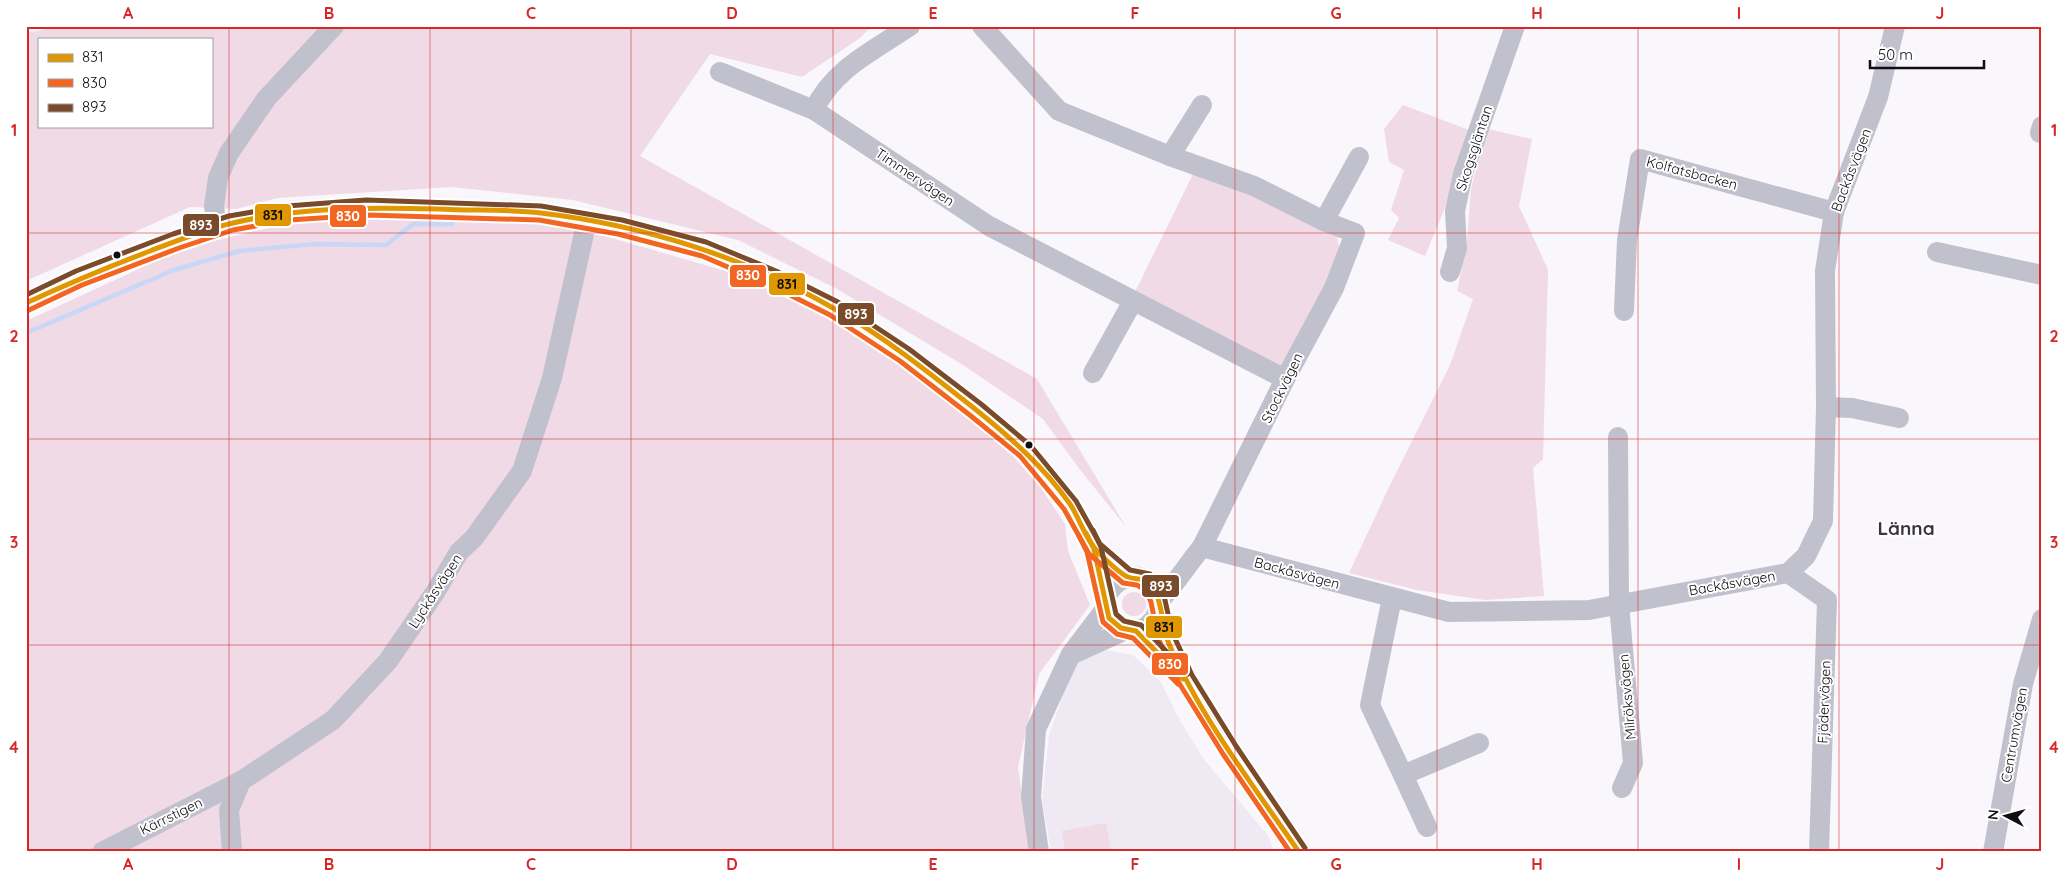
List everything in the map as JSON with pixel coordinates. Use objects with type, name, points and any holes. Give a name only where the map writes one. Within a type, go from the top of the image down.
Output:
[{"type":"street","points":[[217,228],[214,206],[216,188],[218,178],[229,153],[266,99],[334,26]]},
{"type":"street","points":[[815,98],[850,64],[910,26]]},
{"type":"street","name":"Stockvägen","points":[[982,26],[1059,111],[1170,156],[1254,186],[1324,221],[1355,233],[1334,288],[1285,379],[1202,547],[1184,568],[1159,605]]},
{"type":"street","name":"Skogsgläntan","points":[[1450,272],[1457,248],[1455,211],[1463,174],[1514,26]]},
{"type":"street","name":"Backåsvägen","points":[[1202,547],[1449,612],[1589,610],[1788,573],[1806,556],[1823,521],[1826,407],[1825,271],[1834,212],[1878,97],[1895,26]]},
{"type":"street","name":"Timmervägen","points":[[720,72],[815,98],[989,226],[1285,379]]},
{"type":"street","points":[[1170,156],[1202,105]]},
{"type":"street","points":[[1324,221],[1359,158]]},
{"type":"street","name":"Kolfatsbacken","points":[[1624,311],[1627,240],[1640,159],[1834,212]]},
{"type":"street","points":[[26,303],[132,257],[231,223],[288,213],[367,207],[540,213],[620,227],[704,249],[773,278],[834,308],[912,360],[1025,451],[1070,505],[1094,550],[1106,603],[1113,622],[1131,630],[1163,657],[1191,689]]},
{"type":"street","name":"Lyckåsvägen","points":[[241,782],[333,720],[388,661],[436,591],[459,552],[474,538],[522,471],[552,378],[586,220]]},
{"type":"street","points":[[1936,252],[2042,275]]},
{"type":"street","points":[[1093,373],[1133,301]]},
{"type":"street","points":[[1826,407],[1852,408],[1899,418]]},
{"type":"street","points":[[1618,437],[1619,604]]},
{"type":"street","points":[[1094,550],[1136,578],[1153,586],[1167,639],[1191,689],[1234,759],[1299,852]]},
{"type":"street","points":[[1039,852],[1031,797],[1036,729],[1071,654],[1106,603],[1114,584],[1184,568]]},
{"type":"street","name":"Fjädervägen","points":[[1788,573],[1827,600],[1819,852]]},
{"type":"street","points":[[1392,598],[1370,704],[1427,827]]},
{"type":"street","name":"Milröksvägen","points":[[1619,604],[1633,763],[1622,788]]},
{"type":"street","points":[[1071,654],[1131,630],[1146,627],[1154,619],[1159,605]]},
{"type":"street","name":"Centrumvägen","points":[[1993,852],[2023,684],[2042,619]]},
{"type":"street","points":[[1402,775],[1479,743]]},
{"type":"street","points":[[232,852],[229,810],[241,782]]},
{"type":"street","name":"Kärrstigen","points":[[102,852],[241,782]]},
{"type":"shaded area","points":[[63,26],[872,26],[860,38],[802,77],[710,54],[640,156],[1037,379],[1126,527],[1043,419],[963,365],[837,289],[738,240],[573,200],[452,187],[277,198],[236,209],[190,207],[26,281],[26,33]]},
{"type":"shaded area","points":[[1403,105],[1469,130],[1449,198],[1425,256],[1388,240],[1399,218],[1391,210],[1404,170],[1389,162],[1384,129]]},
{"type":"shaded area","points":[[1488,129],[1532,139],[1519,206],[1548,270],[1543,459],[1533,468],[1544,596],[1485,600],[1417,590],[1349,573],[1390,485],[1450,365],[1473,299],[1457,291],[1467,243],[1471,188]]},
{"type":"shaded area","points":[[1194,172],[1260,198],[1336,232],[1342,261],[1283,373],[1134,294]]},
{"type":"shaded area","points":[[400,216],[544,224],[605,236],[746,277],[840,323],[894,357],[1003,445],[1041,488],[1065,524],[1068,551],[1090,605],[1039,674],[1018,767],[1030,852],[26,852],[26,321],[167,256],[214,241],[276,226],[353,218]]},
{"type":"shaded area","points":[[1134,592],[1143,595],[1146,604],[1143,613],[1134,616],[1125,613],[1122,604],[1125,595]]},
{"type":"shaded area","points":[[1106,650],[1133,655],[1161,682],[1177,715],[1203,758],[1269,837],[1274,852],[1051,852],[1042,799],[1049,735],[1074,663]]},
{"type":"shaded area","points":[[1106,823],[1111,852],[1065,852],[1062,831]]},
{"type":"waterway","points":[[26,333],[174,270],[239,251],[314,244],[386,245],[413,224],[452,224]]},
{"type":"transit line","name":"893","points":[[26,295],[76,271],[173,234],[229,216],[287,206],[366,200],[541,206],[622,220],[706,242],[776,271],[838,302],[909,349],[981,404],[1031,446],[1076,501],[1100,544],[1130,570],[1150,574],[1158,581],[1163,591],[1172,632],[1192,675],[1236,746],[1305,848]]},
{"type":"transit line","name":"831","points":[[26,303],[119,263],[212,228],[258,218],[335,209],[386,208],[515,211],[579,218],[655,235],[692,246],[764,273],[833,308],[870,330],[975,409],[1014,442],[1049,477],[1074,510],[1093,547],[1112,566],[1125,575],[1145,580],[1150,584],[1157,596],[1169,644],[1181,671],[1229,751],[1299,852]]},
{"type":"transit line","name":"830","points":[[29,310],[82,285],[179,248],[233,230],[289,220],[367,215],[539,220],[618,234],[702,256],[770,285],[830,315],[900,361],[971,416],[1020,456],[1064,509],[1089,554],[1123,583],[1137,585],[1146,591],[1151,602],[1158,638],[1179,683],[1223,754],[1290,852]]},
{"type":"transit line","name":"893","points":[[1093,530],[1101,547],[1116,614],[1124,621],[1141,625],[1188,674]]},
{"type":"transit line","name":"831","points":[[1086,533],[1094,549],[1109,618],[1121,628],[1136,631],[1183,679]]},
{"type":"transit line","name":"830","points":[[1079,536],[1087,552],[1103,622],[1117,634],[1133,638],[1178,684]]},
{"type":"district","name":"Länna","points":[[1906,528]]}]
